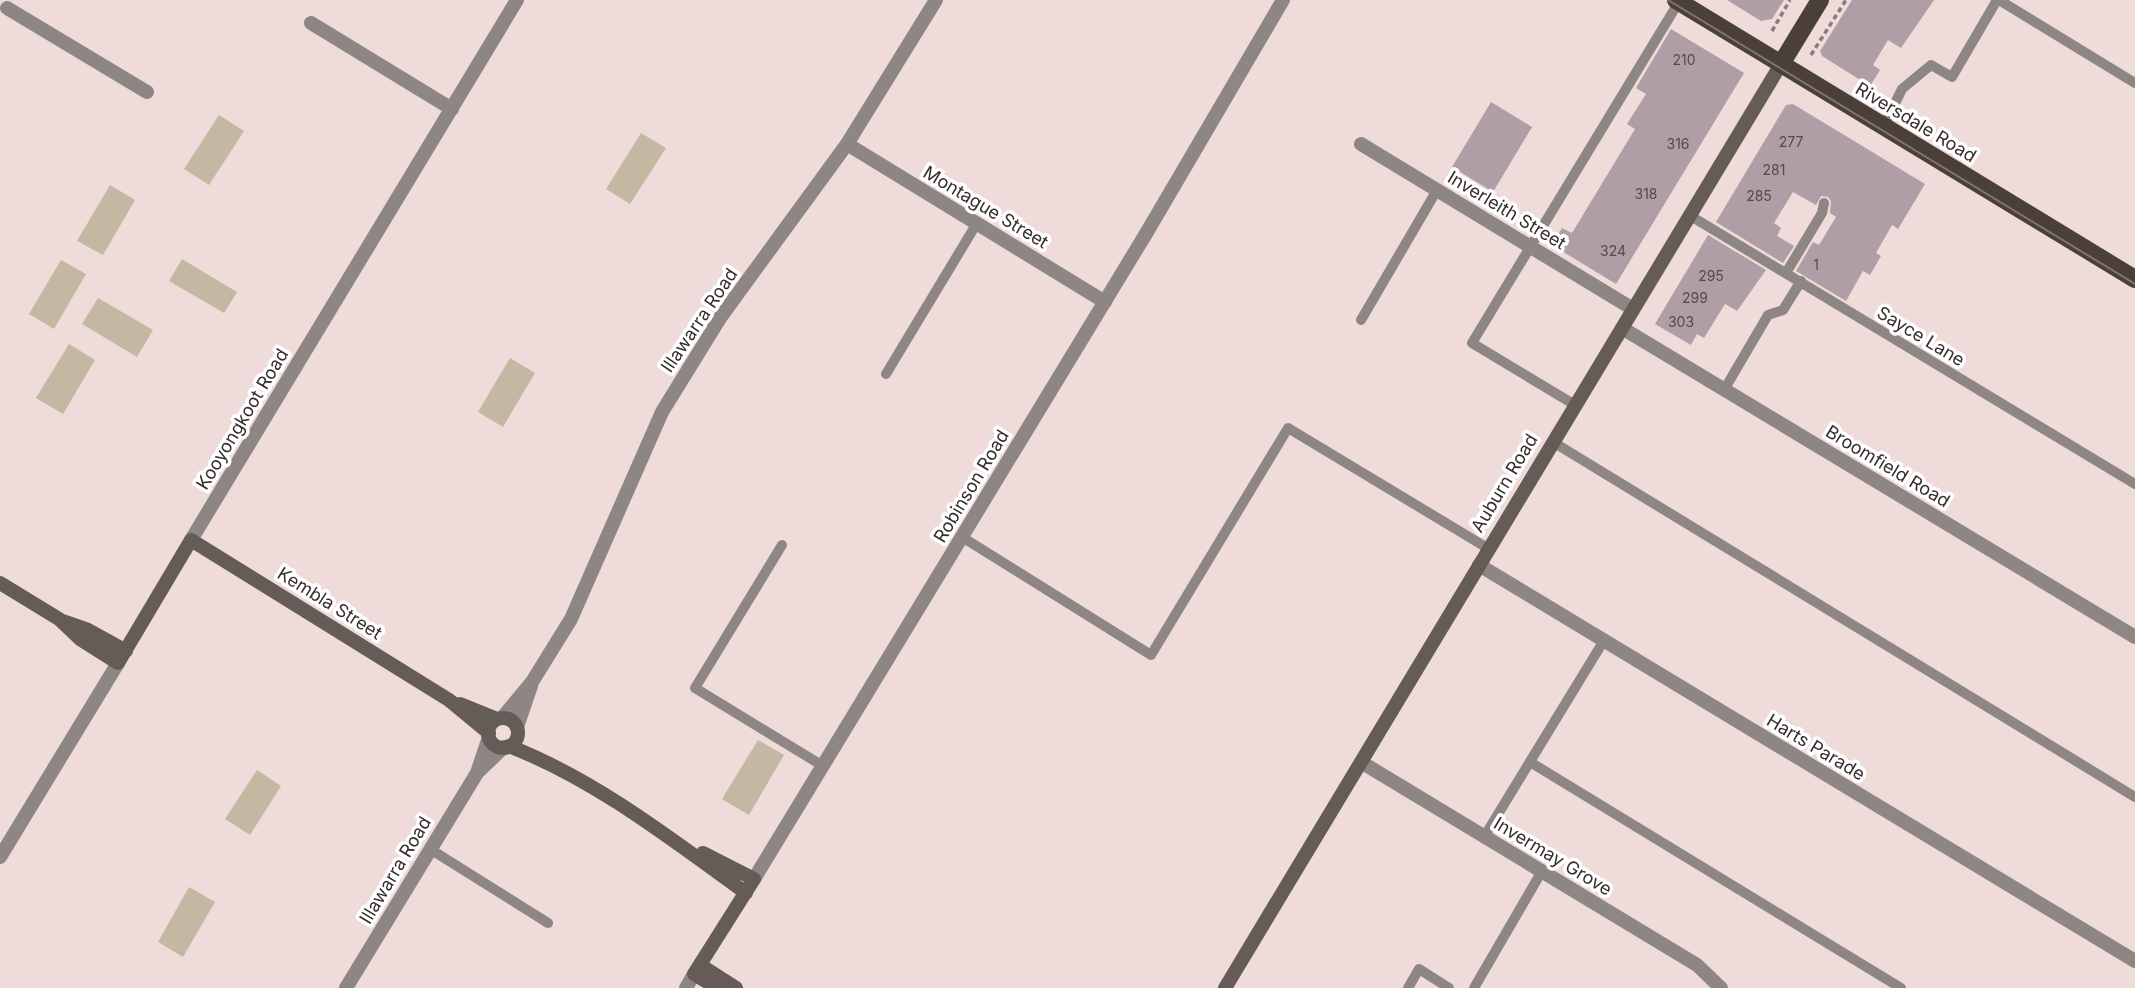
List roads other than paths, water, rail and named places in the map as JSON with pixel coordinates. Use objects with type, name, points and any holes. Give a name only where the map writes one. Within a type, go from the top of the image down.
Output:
[{"type":"main road","name":"Auburn Road","points":[[1781,64],[1820,0]]},
{"type":"main road","name":"Riversdale Road","points":[[1678,1],[2135,279]]},
{"type":"street","name":"Kooyongkoot Road","points":[[0,857],[517,0]]},
{"type":"street","name":"Illawarra Road","points":[[499,719],[532,682],[571,619],[662,412],[720,318],[847,144],[936,0]]},
{"type":"street","name":"Robinson Road","points":[[686,988],[1105,302],[1283,0]]},
{"type":"street","points":[[6,9],[147,92]]},
{"type":"street","points":[[311,23],[452,109]]},
{"type":"street","name":"Auburn Road","points":[[1225,988],[1781,64]]},
{"type":"street","name":"Montague Street","points":[[847,144],[1105,302]]},
{"type":"street","name":"Inverleith Street","points":[[1361,144],[1633,309]]},
{"type":"street","name":"Broomfield Road","points":[[1622,328],[2135,637]]},
{"type":"street","name":"Kembla Street","points":[[191,540],[449,700],[489,735]]},
{"type":"street","name":"Harts Parade","points":[[1479,565],[2135,961]]},
{"type":"street","points":[[0,583],[59,619],[80,639],[122,657]]},
{"type":"street","name":"Illawarra Road","points":[[518,730],[532,682]]},
{"type":"street","name":"Kembla Street","points":[[449,700],[499,719]]},
{"type":"street","points":[[552,763],[511,720],[499,719],[491,725],[489,735],[495,745],[552,763],[680,842],[754,879]]},
{"type":"street","points":[[507,747],[518,730]]},
{"type":"street","name":"Illawarra Road","points":[[346,988],[477,773],[489,735]]},
{"type":"street","name":"Illawarra Road","points":[[477,773],[507,747]]},
{"type":"street","name":"Invermay Grove","points":[[1361,762],[1697,965],[1721,988]]},
{"type":"street","points":[[680,842],[746,893]]},
{"type":"street","points":[[697,969],[717,988]]},
{"type":"street","points":[[697,969],[736,988]]},
{"type":"lane","points":[[1884,126],[1902,89],[1931,65],[1952,77],[1998,0],[2135,83]]},
{"type":"lane","points":[[1575,405],[1472,343],[1678,1]]},
{"type":"lane","points":[[1361,320],[1437,190]]},
{"type":"lane","points":[[1786,273],[1822,213],[1824,203]]},
{"type":"lane","name":"Sayce Lane","points":[[1689,215],[2135,484]]},
{"type":"lane","points":[[886,374],[977,223]]},
{"type":"lane","points":[[1724,390],[1768,315],[1783,310],[1801,281]]},
{"type":"lane","points":[[962,537],[1151,655],[1288,428],[1489,549]]},
{"type":"lane","points":[[1553,442],[2135,797]]},
{"type":"lane","points":[[782,545],[695,688],[823,766]]},
{"type":"lane","points":[[1484,836],[1603,642]]},
{"type":"lane","points":[[1530,762],[1901,988]]},
{"type":"lane","points":[[430,849],[548,923]]},
{"type":"lane","points":[[1474,988],[1542,871]]},
{"type":"lane","points":[[1408,988],[1419,969],[1448,988]]},
{"type":"tram line","points":[[1668,0],[2135,284]]}]
